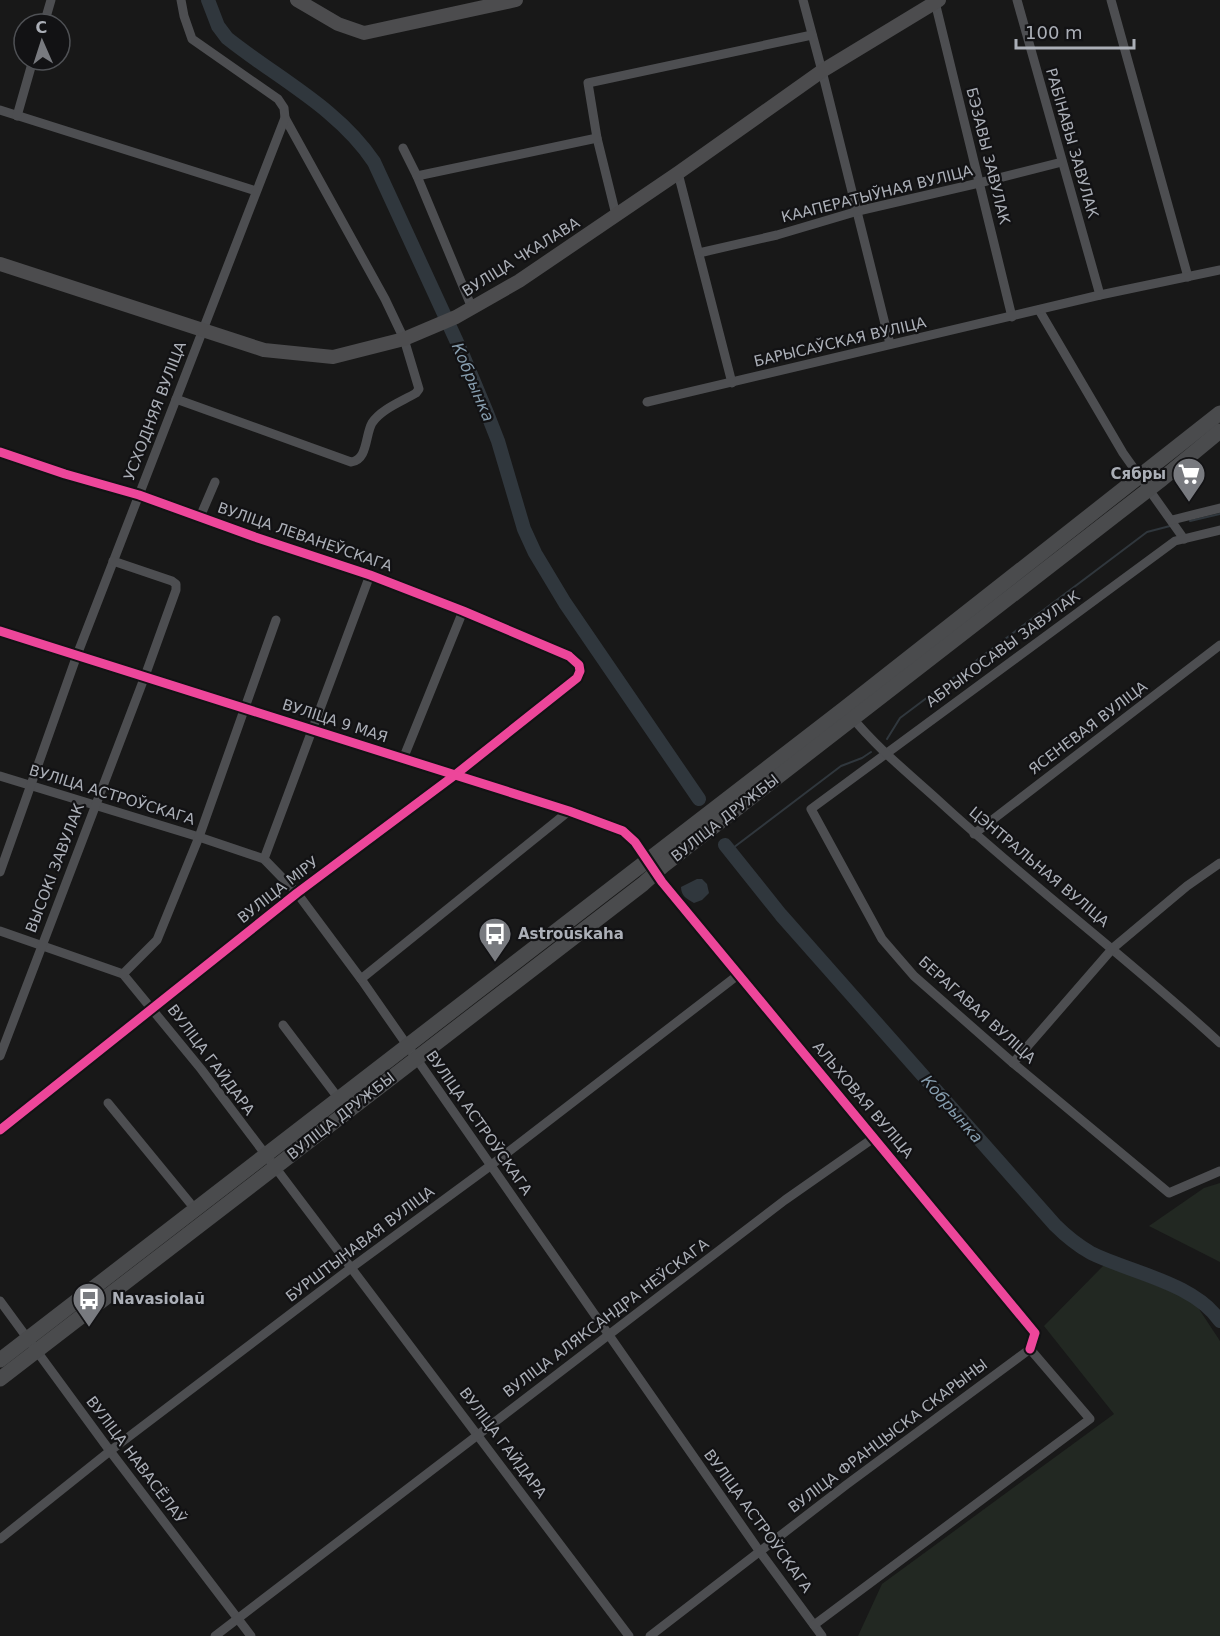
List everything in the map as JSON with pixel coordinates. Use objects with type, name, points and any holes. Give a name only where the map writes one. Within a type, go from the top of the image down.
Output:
[{"type":"main road","points":[[297,0],[338,24],[364,33],[490,3],[516,0]]},
{"type":"main road","name":"ВУЛІЦА ЧКАЛАВА","points":[[0,264],[264,351],[333,357],[404,339],[456,317],[519,281],[616,216],[822,71],[937,1]]},
{"type":"main road","name":"ВУЛІЦА ДРУЖБЫ","points":[[0,1379],[32,1345],[98,1284],[265,1156],[584,928],[615,898],[646,874],[648,866],[652,867],[710,813],[849,714],[909,658],[1144,483],[1216,422]]},
{"type":"main road","name":"ВУЛІЦА ДРУЖБЫ","points":[[411,1052],[478,992],[652,867],[849,714],[1081,541],[1098,522],[1144,483]]},
{"type":"main road","points":[[275,1169],[273,1160],[275,1156],[339,1105]]},
{"type":"main road","points":[[205,1220],[264,1168],[267,1161],[265,1156]]},
{"type":"main road","name":"ВУЛІЦА ДРУЖБЫ","points":[[0,1360],[32,1345],[275,1169]]},
{"type":"main road","points":[[0,1373],[32,1345]]},
{"type":"street","points":[[176,399],[351,462],[357,462],[361,457],[371,424],[419,389],[404,339],[385,299],[285,118],[284,108],[278,99],[192,39],[184,16],[182,0]]},
{"type":"street","points":[[803,0],[890,344]]},
{"type":"street","name":"РАБІНАВЫ ЗАВУЛАК","points":[[1017,0],[1100,295]]},
{"type":"street","points":[[1111,0],[1188,277]]},
{"type":"street","name":"БЭЗАВЫ ЗАВУЛАК","points":[[937,1],[1012,316]]},
{"type":"street","points":[[616,216],[597,138],[588,83],[812,35]]},
{"type":"street","points":[[17,116],[30,72]]},
{"type":"street","points":[[0,110],[256,191]]},
{"type":"street","name":"УСХОДНЯЯ ВУЛІЦА","points":[[0,872],[77,655],[285,118]]},
{"type":"street","points":[[417,176],[597,138]]},
{"type":"street","points":[[403,148],[472,308]]},
{"type":"street","name":"КААПЕРАТЫЎНАЯ ВУЛІЦА","points":[[699,253],[777,235],[858,211],[1062,162]]},
{"type":"street","points":[[678,173],[732,383]]},
{"type":"street","name":"БАРЫСАЎСКАЯ ВУЛІЦА","points":[[647,402],[1100,295],[1220,270]]},
{"type":"street","points":[[1039,310],[1103,421],[1184,538]]},
{"type":"street","name":"ВУЛІЦА ЛЕВАНЕЎСКАГА","points":[[0,452],[139,495],[370,575],[463,610],[575,660],[580,671],[577,678]]},
{"type":"street","points":[[200,517],[215,482]]},
{"type":"street","points":[[1172,520],[1220,508]]},
{"type":"street","name":"АБРЫКОСАВЫ ЗАВУЛАК","points":[[811,809],[1175,541],[1220,530]]},
{"type":"street","name":"ВЫСОКІ ЗАВУЛАК","points":[[0,1056],[176,590],[176,584],[172,581],[113,561]]},
{"type":"street","points":[[264,859],[370,575]]},
{"type":"street","points":[[402,759],[463,610]]},
{"type":"street","points":[[123,974],[157,940],[199,837],[276,620]]},
{"type":"street","name":"ВУЛІЦА 9 МАЯ","points":[[0,631],[610,824],[623,831],[635,842],[652,867]]},
{"type":"street","name":"ЯСЕНЕВАЯ ВУЛІЦА","points":[[974,834],[1220,645]]},
{"type":"street","name":"ВУЛІЦА МІРУ","points":[[0,1130],[297,893],[455,775],[577,678]]},
{"type":"street","name":"ЦЭНТРАЛЬНАЯ ВУЛІЦА","points":[[849,714],[886,753],[974,834],[1113,948],[1219,1040]]},
{"type":"street","name":"ВУЛІЦА АСТРОЎСКАГА","points":[[0,776],[264,859],[297,893],[360,979],[760,1552],[822,1636]]},
{"type":"street","name":"БЕРАГАВАЯ ВУЛІЦА","points":[[811,809],[882,939],[914,976],[1013,1063],[1169,1193],[1220,1171]]},
{"type":"street","points":[[360,979],[569,811]]},
{"type":"street","points":[[1013,1063],[1113,948],[1187,886],[1220,863]]},
{"type":"street","name":"АЛЬХОВАЯ ВУЛІЦА","points":[[652,867],[738,975],[875,1137],[1035,1333],[1030,1349]]},
{"type":"street","name":"ВУЛІЦА ГАЙДАРА","points":[[0,931],[123,974],[201,1069],[629,1636]]},
{"type":"street","name":"БУРШТЫНАВАЯ ВУЛІЦА","points":[[0,1539],[110,1451],[490,1166],[738,975]]},
{"type":"street","points":[[283,1025],[339,1105]]},
{"type":"street","points":[[108,1103],[190,1203]]},
{"type":"street","name":"ВУЛІЦА АЛЯКСАНДРА НЕЎСКАГА","points":[[215,1636],[785,1200],[875,1137]]},
{"type":"street","name":"ВУЛІЦА НАВАСЁЛАЎ","points":[[0,1301],[110,1451],[251,1636]]},
{"type":"street","points":[[814,1625],[1090,1419],[1030,1349]]},
{"type":"street","name":"ВУЛІЦА ФРАНЦЫСКА СКАРЫНЫ","points":[[650,1636],[846,1485],[1030,1349]]},
{"type":"shaded area","points":[[702,879],[707,884],[709,893],[702,900],[694,903],[683,895],[681,887]]},
{"type":"shaded area","points":[[1220,1183],[1220,1262],[1149,1226],[1204,1188]]},
{"type":"shaded area","points":[[1104,1265],[1193,1300],[1220,1341],[1220,1636],[858,1636],[882,1584],[1114,1414],[1044,1326]]},
{"type":"waterway","name":"Кобрынка","points":[[208,0],[218,26],[227,38],[343,125],[374,162],[462,353],[487,413],[498,441],[524,529],[535,553],[565,603],[699,799]]},
{"type":"waterway","points":[[1190,521],[1220,514]]},
{"type":"waterway","points":[[887,739],[900,718],[1147,532],[1170,526]]},
{"type":"waterway","points":[[729,851],[841,766],[871,752]]},
{"type":"waterway","name":"Кобрынка","points":[[725,845],[781,915],[1059,1229],[1091,1253],[1161,1280],[1195,1297],[1220,1321]]},
{"type":"cycle path","points":[[0,452],[65,474],[139,495],[370,575],[569,656],[579,665],[580,671],[577,678],[455,775],[297,893],[0,1130]]},
{"type":"cycle path","points":[[0,631],[569,811],[623,831],[635,842],[662,882],[1035,1333],[1030,1349]]},
{"type":"place","name":"Сябры","points":[[1189,503]]},
{"type":"place","name":"Astroŭskaha","points":[[495,963]]},
{"type":"place","name":"Navasiolaŭ","points":[[89,1328]]}]
